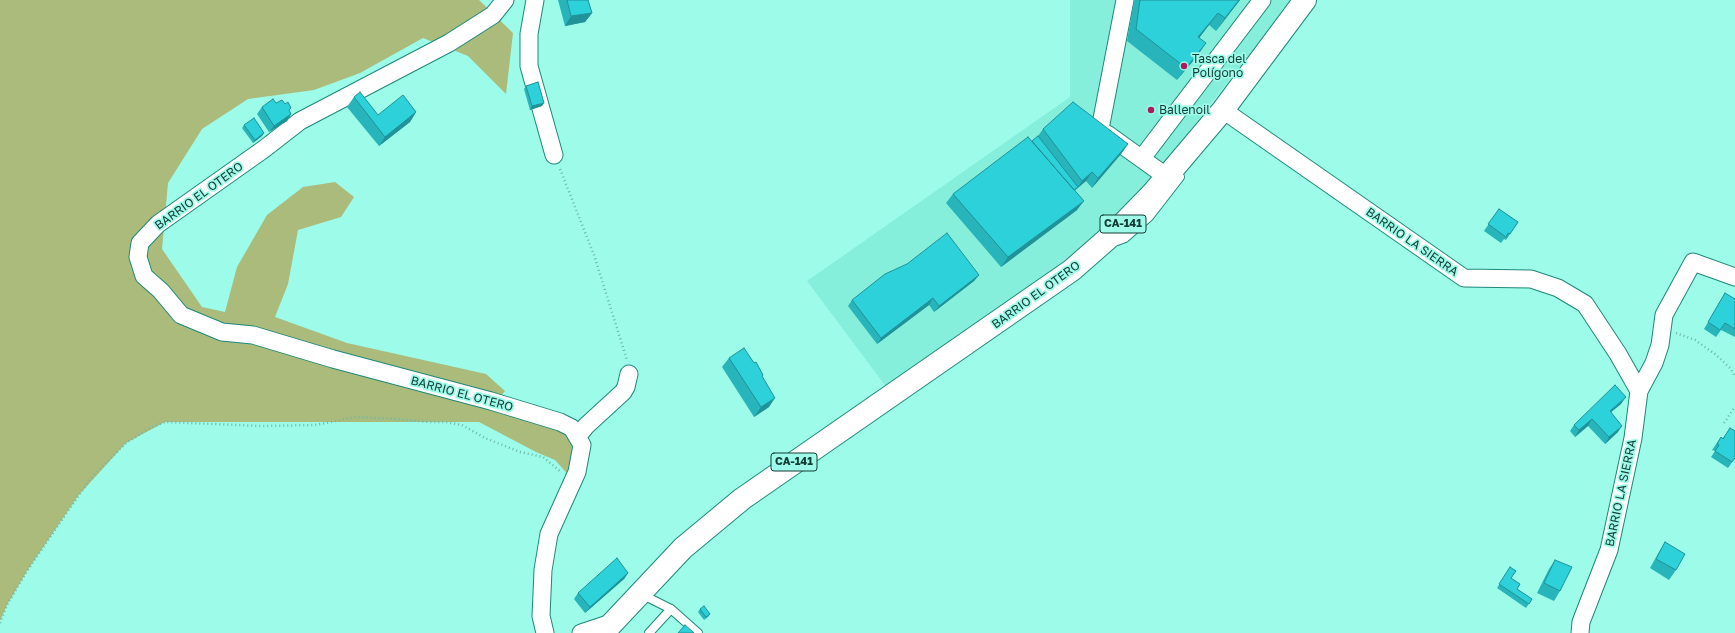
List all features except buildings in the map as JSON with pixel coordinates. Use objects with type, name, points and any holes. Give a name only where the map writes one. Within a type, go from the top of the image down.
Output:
[{"type":"main road","name":"BARRIO EL OTERO","points":[[641,591],[683,548],[742,500],[1059,280],[1099,246],[1152,194],[1167,177],[1223,110],[1305,0]]},
{"type":"main road","name":"CA-141","points":[[607,628],[641,591]]},
{"type":"street","name":"BARRIO EL OTERO","points":[[505,0],[493,15],[449,43],[300,121],[264,149],[158,224],[140,243],[138,257],[144,276],[161,291],[181,315],[201,324],[222,332],[253,335],[333,359],[491,401],[560,422],[572,428],[578,436]]},
{"type":"street","points":[[535,0],[529,34],[529,66],[554,155]]},
{"type":"street","points":[[1100,129],[1125,0]]},
{"type":"street","points":[[1142,158],[1262,0]]},
{"type":"street","name":"BARRIO LA SIERRA","points":[[1223,110],[1464,278],[1531,279],[1558,288],[1585,304],[1618,354],[1639,391],[1633,438],[1609,550],[1581,622],[1580,633]]},
{"type":"street","points":[[1084,117],[1167,177]]},
{"type":"street","points":[[1639,391],[1654,363],[1660,345],[1664,315],[1693,262],[1735,277]]},
{"type":"street","points":[[545,633],[541,616],[543,570],[549,534],[577,472],[582,445],[578,436],[586,426],[622,392],[626,387],[629,374]]},
{"type":"street","points":[[581,633],[607,628]]},
{"type":"lane","points":[[1099,246],[1112,244],[1125,238],[1148,217],[1182,174],[1190,160],[1193,145]]},
{"type":"lane","points":[[641,591],[649,598],[671,609],[698,633]]},
{"type":"lane","points":[[649,633],[671,609]]},
{"type":"path","points":[[554,155],[594,255],[626,353],[629,374]]},
{"type":"path","points":[[1662,329],[1695,340],[1731,369],[1735,377]]},
{"type":"path","points":[[1724,423],[1735,408]]},
{"type":"path","points":[[0,623],[7,604],[27,570],[90,479],[126,443],[148,429],[164,422],[262,426],[315,425],[356,418],[446,422],[462,425],[485,438],[520,452],[544,457],[560,471],[571,488]]},
{"type":"shaded area","points":[[0,0],[479,0],[513,33],[506,94],[468,56],[423,38],[360,73],[314,90],[248,99],[202,129],[168,183],[162,249],[202,307],[225,312],[237,267],[267,215],[303,187],[335,182],[354,197],[341,217],[298,230],[288,284],[275,317],[347,343],[486,374],[505,391],[493,405],[560,427],[574,442],[571,478],[555,460],[536,452],[479,422],[165,422],[126,443],[78,496],[27,571],[7,605],[0,621]]},
{"type":"shaded area","points":[[1070,0],[1292,0],[1156,174],[1106,226],[1053,273],[887,388],[807,281],[1070,97]]},
{"type":"place","name":"Tasca del Polígono","points":[[1184,66]]},
{"type":"place","name":"Ballenoil","points":[[1151,110]]}]
